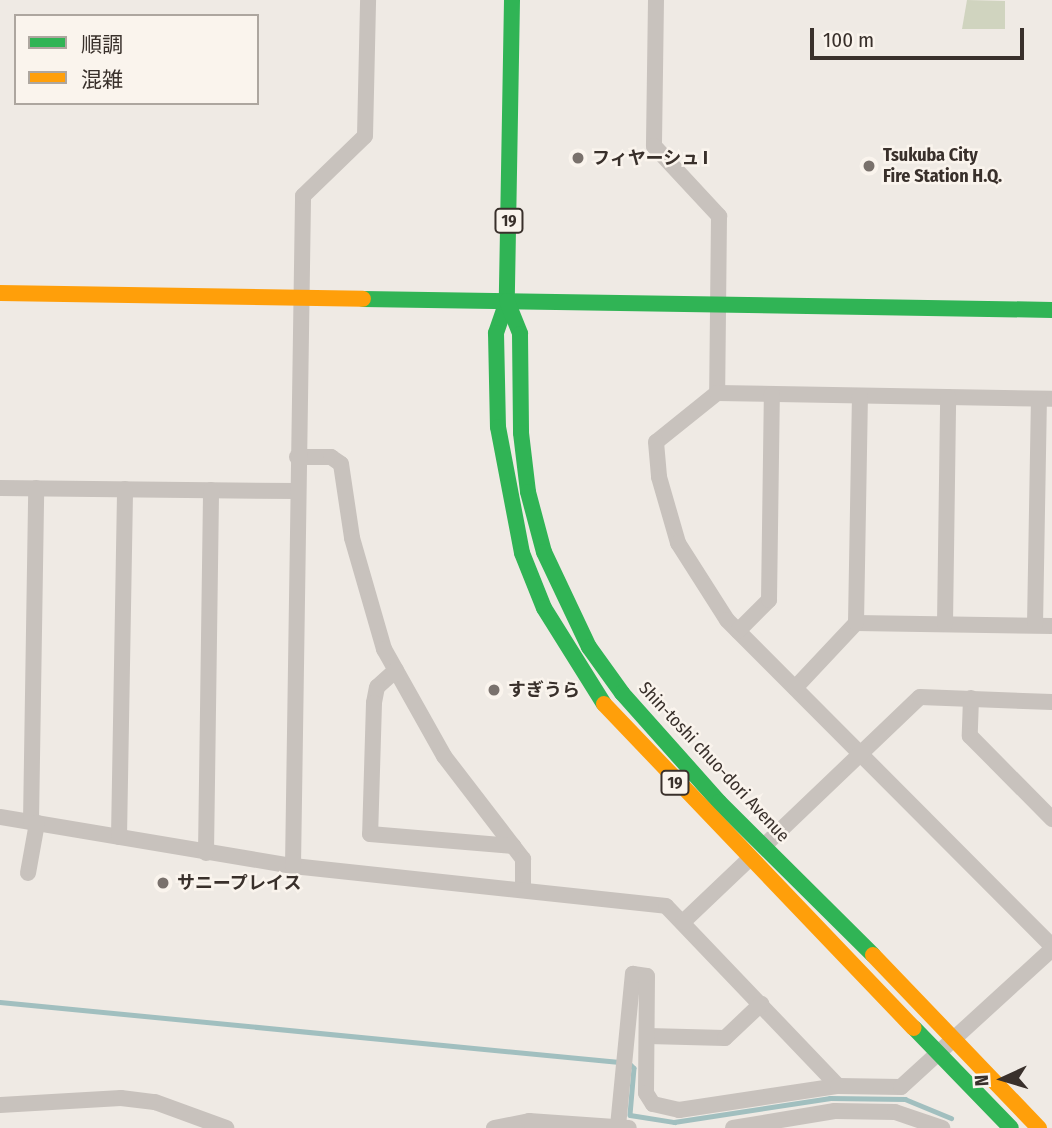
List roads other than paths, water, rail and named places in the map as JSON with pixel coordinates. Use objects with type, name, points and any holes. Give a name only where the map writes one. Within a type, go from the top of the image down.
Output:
[{"type":"main road","name":"Shin-toshi chuo-dori Avenue","points":[[512,0],[507,301],[496,333],[502,458],[522,553],[544,608],[604,705],[748,860],[938,1050],[1011,1128]]},
{"type":"main road","points":[[0,293],[1052,310]]},
{"type":"main road","name":"Shin-toshi chuo-dori Avenue","points":[[507,301],[520,334],[521,433],[528,492],[544,552],[565,601],[622,693],[719,802],[953,1035],[1039,1128]]},
{"type":"street","points":[[293,866],[297,457],[303,196],[365,136],[368,0]]},
{"type":"street","points":[[656,0],[654,146],[719,216],[717,393]]},
{"type":"street","points":[[494,1128],[529,1121],[623,1127],[624,1059],[633,974],[647,976],[646,1093],[653,1104],[679,1110],[838,1086],[901,1087],[953,1035],[1052,947],[738,631],[705,591],[678,543],[655,450],[656,442],[717,393],[1045,399],[1044,626],[856,623]]},
{"type":"street","points":[[738,631],[769,600],[772,394]]},
{"type":"street","points":[[795,688],[856,623],[860,396]]},
{"type":"street","points":[[944,624],[948,397]]},
{"type":"street","points":[[297,457],[331,457],[341,464],[363,586],[396,670],[444,756],[523,859],[523,890]]},
{"type":"street","points":[[0,488],[297,491]]},
{"type":"street","points":[[35,868],[36,488]]},
{"type":"street","points":[[118,837],[124,489]]},
{"type":"street","points":[[206,853],[211,490]]},
{"type":"street","points":[[396,670],[377,687],[374,703],[370,834],[513,846]]},
{"type":"street","points":[[765,845],[863,755],[920,697],[1052,702]]},
{"type":"street","points":[[971,698],[970,736],[1052,819]]},
{"type":"street","points":[[0,817],[293,866],[666,906],[838,1086]]},
{"type":"street","points":[[683,922],[748,860]]},
{"type":"street","points":[[648,1036],[725,1038],[761,1004]]},
{"type":"street","points":[[0,1105],[121,1098],[155,1102],[226,1128]]},
{"type":"street","points":[[733,1128],[835,1111],[895,1112],[942,1128]]},
{"type":"waterway","points":[[0,1002],[619,1062]]},
{"type":"waterway","points":[[628,1062],[634,1068],[630,1115],[674,1122],[830,1098],[905,1099],[951,1118]]},
{"type":"place","name":"フィヤーシュ I","points":[[578,158]]},
{"type":"place","name":"Tsukuba City Fire Station H.Q.","points":[[869,166]]},
{"type":"place","name":"すぎうら","points":[[494,690]]},
{"type":"place","name":"サニープレイス","points":[[163,883]]}]
